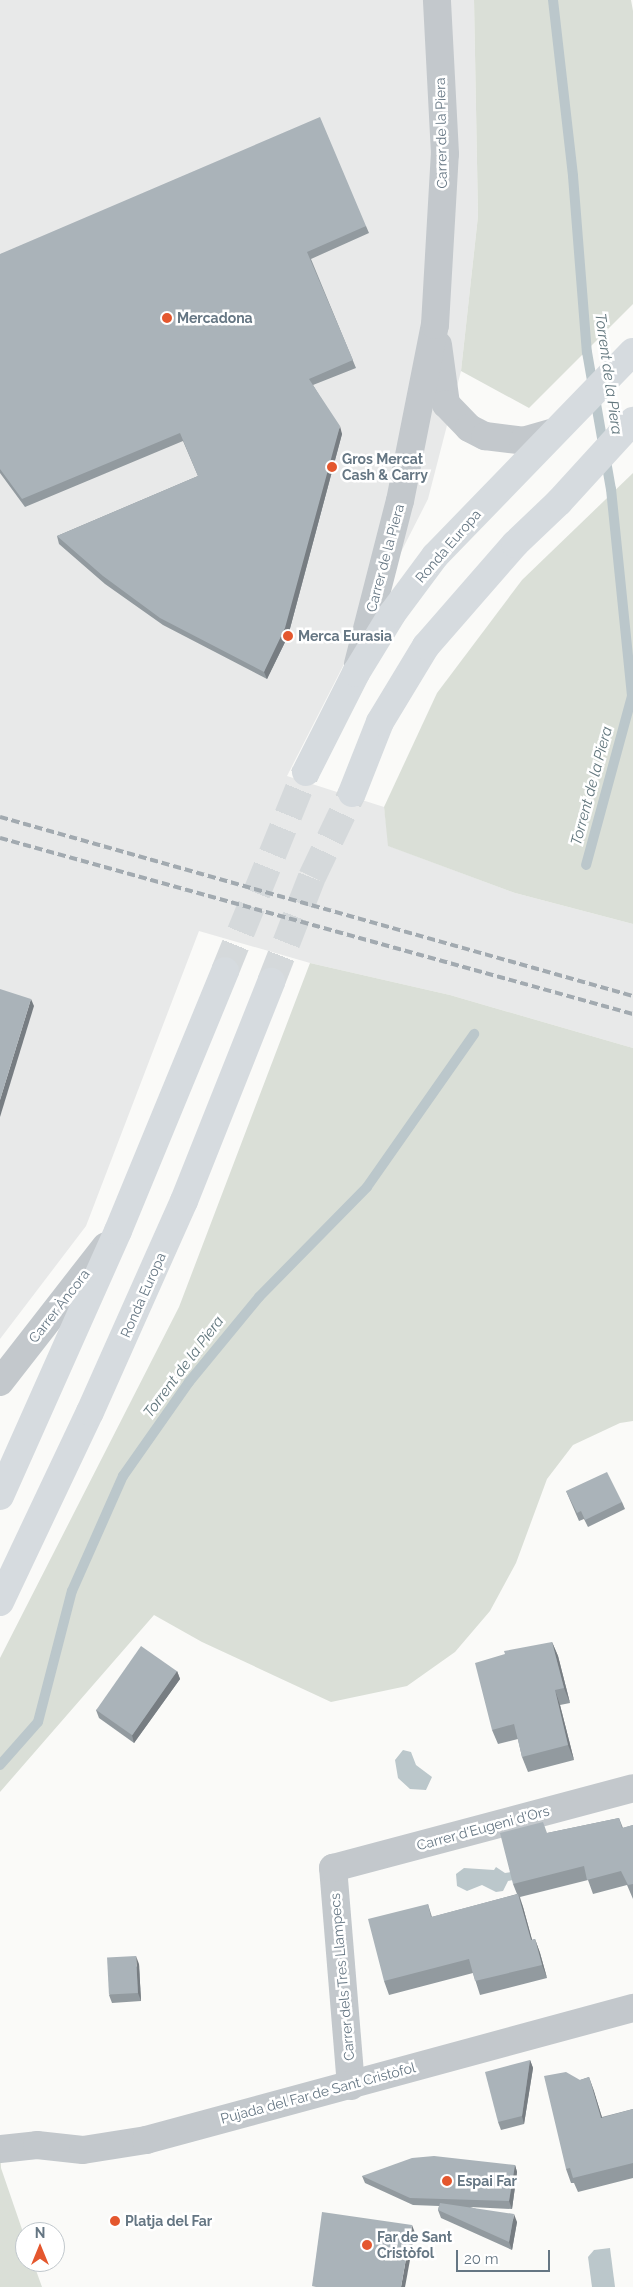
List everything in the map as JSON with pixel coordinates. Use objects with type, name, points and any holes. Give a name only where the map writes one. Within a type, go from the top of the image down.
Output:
[{"type":"street","name":"Carrer de la Piera","points":[[356,673],[400,501],[435,325],[444,154],[437,0]]},
{"type":"street","name":"Carrer de la Piera","points":[[435,325],[446,404],[470,428],[485,436],[523,441],[556,430]]},
{"type":"street","name":"Ronda Europa","points":[[306,772],[356,673],[392,614],[436,556],[633,352]]},
{"type":"street","points":[[352,793],[380,722],[426,646],[515,544],[559,502],[633,421]]},
{"type":"street","points":[[0,1496],[118,1231],[225,971]]},
{"type":"street","name":"Ronda Europa","points":[[0,1602],[90,1412],[184,1201],[271,982]]},
{"type":"street","name":"Carrer Àncora","points":[[0,1382],[118,1231]]},
{"type":"street","name":"Carrer d'Eugeni d'Ors","points":[[333,1868],[633,1788]]},
{"type":"street","name":"Carrer dels Tres Llampecs","points":[[333,1868],[351,2086]]},
{"type":"street","name":"Pujada del Far de Sant Cristòfol","points":[[0,2149],[37,2145],[83,2150],[146,2140],[351,2086],[633,2008]]},
{"type":"shaded area","points":[[0,0],[474,0],[478,216],[461,371],[428,499],[287,776],[384,807],[389,846],[515,893],[633,924],[633,1048],[450,995],[310,963],[199,931],[86,1226],[0,1339]]},
{"type":"shaded area","points":[[474,0],[631,0],[633,11],[633,304],[529,408],[461,371],[478,216]]},
{"type":"shaded area","points":[[633,473],[633,924],[515,893],[388,846],[384,807],[437,693],[522,580]]},
{"type":"shaded area","points":[[310,963],[450,995],[633,1048],[633,1421],[620,1423],[573,1445],[547,1479],[516,1563],[490,1611],[455,1652],[407,1686],[331,1702],[202,1642],[154,1615],[0,1792],[0,1658],[179,1307]]},
{"type":"shaded area","points":[[403,1750],[411,1752],[416,1765],[432,1777],[426,1790],[410,1789],[398,1778],[395,1760]]},
{"type":"shaded area","points":[[496,1867],[505,1873],[511,1872],[513,1880],[508,1881],[503,1891],[496,1892],[482,1885],[467,1891],[457,1886],[456,1874],[464,1868],[494,1870]]},
{"type":"shaded area","points":[[0,2137],[1,2168],[20,2222],[15,2222],[15,2272],[37,2272],[42,2287],[0,2287]]},
{"type":"shaded area","points":[[610,2248],[615,2287],[592,2287],[588,2257],[594,2250]]},
{"type":"building","name":"Mercadona","points":[[320,117],[366,226],[307,252],[353,360],[309,379],[340,426],[285,628],[264,672],[160,618],[103,576],[57,536],[198,476],[180,433],[22,499],[0,469],[0,254]]},
{"type":"building","points":[[0,989],[31,999],[0,1100]]},
{"type":"building","points":[[607,1472],[622,1502],[585,1520],[581,1511],[577,1513],[566,1491]]},
{"type":"building","points":[[552,1642],[564,1688],[555,1690],[568,1745],[522,1757],[514,1724],[492,1730],[475,1663],[505,1654],[504,1651]]},
{"type":"building","points":[[141,1646],[177,1671],[132,1735],[96,1710]]},
{"type":"building","points":[[619,1818],[622,1828],[633,1825],[633,1884],[628,1885],[621,1871],[587,1880],[584,1866],[513,1884],[500,1833],[543,1822],[547,1833]]},
{"type":"building","points":[[518,1894],[531,1940],[535,1939],[542,1965],[475,1981],[469,1959],[384,1981],[368,1919],[428,1904],[431,1917]]},
{"type":"building","points":[[136,1956],[138,1993],[109,1994],[107,1958]]},
{"type":"building","points":[[530,2060],[522,2116],[498,2122],[485,2072]]},
{"type":"building","points":[[566,2072],[580,2080],[589,2077],[601,2118],[633,2109],[633,2163],[573,2178],[570,2168],[566,2169],[544,2076]]},
{"type":"building","name":"Espai Far","points":[[434,2156],[515,2165],[509,2201],[410,2198],[362,2176],[412,2158]]},
{"type":"building","points":[[440,2203],[514,2214],[509,2242],[438,2210]]},
{"type":"building","name":"Far de Sant Cristòfol","points":[[322,2212],[412,2225],[401,2287],[312,2286]]},
{"type":"waterway","name":"Torrent de la Piera","points":[[553,0],[573,176],[587,352],[611,489],[632,696],[586,865]]},
{"type":"waterway","name":"Torrent de la Piera","points":[[0,1765],[38,1722],[72,1591],[123,1476],[189,1382],[259,1297],[367,1187],[474,1034]]},
{"type":"tunnel","points":[[225,971],[306,772]]},
{"type":"tunnel","points":[[271,982],[312,877],[352,793]]},
{"type":"railway","points":[[0,817],[633,996]]},
{"type":"railway","points":[[0,838],[633,1014]]},
{"type":"place","name":"Mercadona","points":[[167,318]]},
{"type":"place","name":"Gros Mercat Cash & Carry","points":[[332,467]]},
{"type":"place","name":"Merca Eurasia","points":[[288,636]]},
{"type":"place","name":"Espai Far","points":[[447,2181]]},
{"type":"place","name":"Platja del Far","points":[[115,2221]]},
{"type":"place","name":"Far de Sant Cristòfol","points":[[367,2245]]}]
